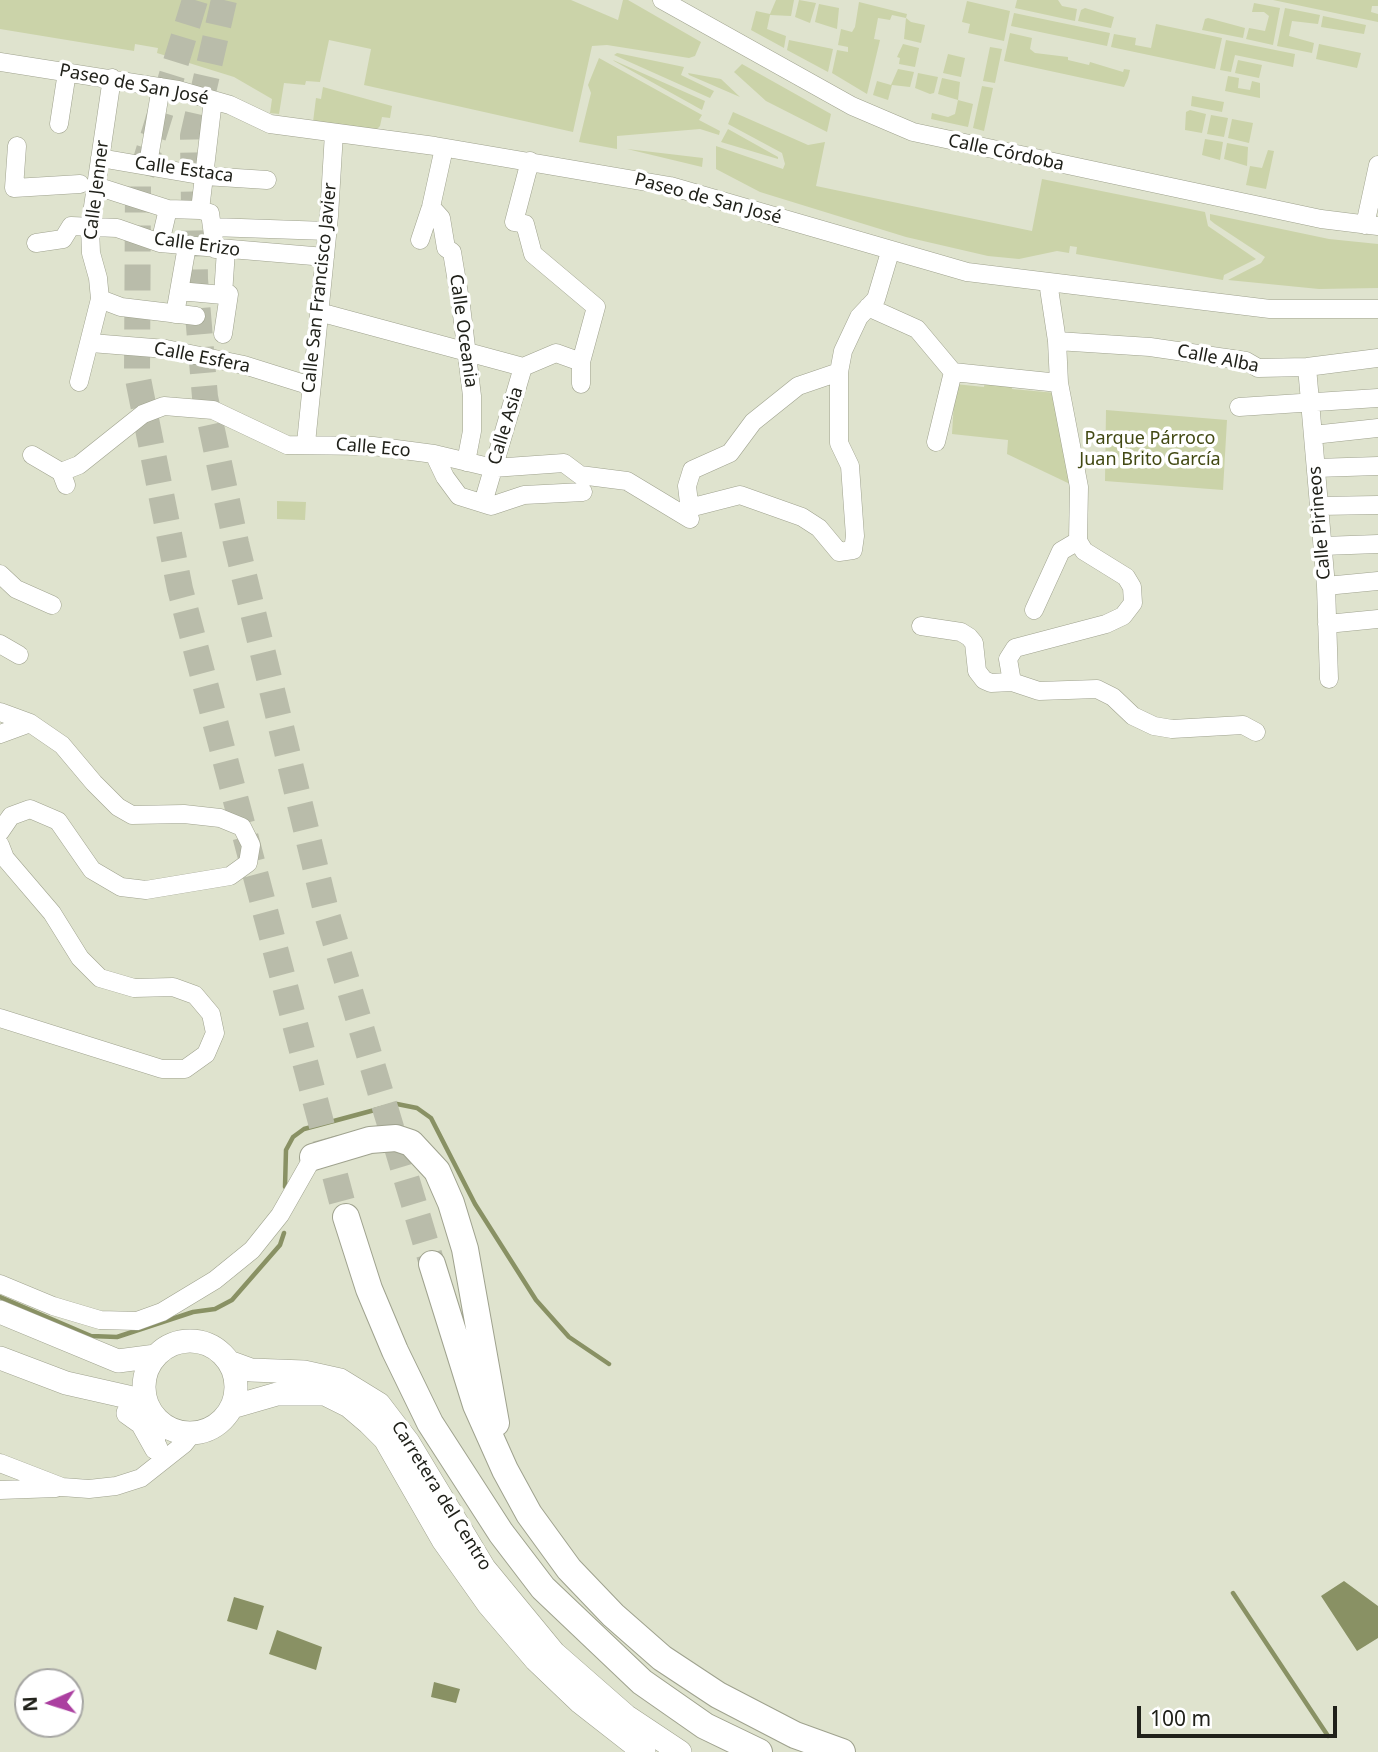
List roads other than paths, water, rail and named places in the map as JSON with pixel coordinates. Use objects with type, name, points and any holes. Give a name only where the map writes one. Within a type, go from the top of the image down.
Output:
[{"type":"highway","points":[[313,1157],[370,1140],[396,1138],[411,1143],[437,1171],[451,1203],[465,1249],[505,1470]]},
{"type":"highway","points":[[346,1217],[369,1289],[430,1423],[517,1555],[553,1598],[642,1682],[705,1726],[759,1752]]},
{"type":"highway","points":[[432,1264],[476,1405],[505,1470],[529,1514],[569,1569],[612,1615],[662,1658],[718,1695],[795,1735],[842,1752]]},
{"type":"main road","points":[[0,1312],[118,1361],[156,1356],[180,1342],[208,1344],[229,1362],[236,1384],[232,1407],[223,1420],[209,1430],[192,1434],[174,1431],[128,1397],[66,1383],[0,1358]]},
{"type":"main road","points":[[154,1415],[145,1381],[156,1356]]},
{"type":"main road","name":"Carretera del Centro","points":[[229,1362],[251,1370],[304,1373],[340,1380],[379,1404],[408,1442],[484,1568],[554,1653],[626,1716],[680,1752]]},
{"type":"main road","points":[[66,1383],[82,1395],[136,1419],[156,1448]]},
{"type":"main road","points":[[232,1407],[277,1394],[325,1394],[349,1406],[385,1439],[443,1540],[489,1605],[536,1660],[580,1702],[644,1752]]},
{"type":"street","name":"Calle Córdoba","points":[[662,0],[852,106],[913,132],[1217,198],[1368,222]]},
{"type":"street","name":"Paseo de San José","points":[[0,62],[160,87],[213,100],[270,124],[530,161],[670,186],[890,252],[967,272],[1270,309],[1378,309]]},
{"type":"street","points":[[58,124],[67,72]]},
{"type":"street","name":"Calle Jenner","points":[[79,382],[100,299],[91,253],[88,185],[100,158],[112,78]]},
{"type":"street","points":[[148,164],[160,87]]},
{"type":"street","points":[[200,210],[213,100]]},
{"type":"street","name":"Calle San Francisco Javier","points":[[306,443],[325,257],[334,133]]},
{"type":"street","points":[[17,146],[14,188],[88,185],[168,209],[210,213],[212,228],[221,250],[223,295]]},
{"type":"street","points":[[420,240],[431,207],[444,148]]},
{"type":"street","name":"Calle Estaca","points":[[100,158],[148,164],[205,176],[267,180]]},
{"type":"street","points":[[530,161],[514,222],[526,224],[533,254],[596,307],[581,362],[581,384]]},
{"type":"street","points":[[1368,222],[1378,165]]},
{"type":"street","name":"Calle Oceania","points":[[431,207],[441,218],[446,248],[452,253],[466,350],[472,408],[472,431],[466,462]]},
{"type":"street","points":[[160,243],[168,209]]},
{"type":"street","name":"Calle Erizo","points":[[36,243],[63,239],[71,226],[117,228],[160,243],[325,257]]},
{"type":"street","points":[[212,228],[327,231]]},
{"type":"street","points":[[175,314],[187,246]]},
{"type":"street","points":[[689,511],[697,506],[740,495],[802,517],[820,528],[839,552],[853,550],[855,536],[850,467],[839,443],[839,372],[843,351],[859,317],[876,299],[890,252]]},
{"type":"street","points":[[1013,682],[1007,659],[1015,648],[1106,624],[1123,616],[1133,603],[1132,587],[1126,577],[1084,551],[1078,541],[1079,486],[1059,383],[1058,341],[1048,282]]},
{"type":"street","points":[[179,291],[229,294],[223,334]]},
{"type":"street","points":[[100,299],[121,307],[196,316]]},
{"type":"street","points":[[868,307],[917,329],[953,372],[1059,383]]},
{"type":"street","points":[[319,312],[523,366]]},
{"type":"street","name":"Calle Alba","points":[[1058,341],[1150,347],[1245,361],[1258,368],[1307,367],[1378,358]]},
{"type":"street","name":"Calle Esfera","points":[[90,343],[166,349],[244,365],[311,386]]},
{"type":"street","name":"Calle Asia","points":[[483,503],[523,366],[556,353],[581,362]]},
{"type":"street","name":"Calle Pirineos","points":[[1307,367],[1326,586],[1329,679]]},
{"type":"street","points":[[689,511],[687,486],[692,470],[730,453],[753,422],[798,386],[839,372]]},
{"type":"street","points":[[936,442],[953,372]]},
{"type":"street","points":[[1239,407],[1378,398]]},
{"type":"street","name":"Calle Eco","points":[[32,454],[63,478],[143,414],[164,405],[213,410],[287,445],[306,443],[373,446],[434,454],[444,477],[459,496],[483,503]]},
{"type":"street","points":[[1313,435],[1378,428]]},
{"type":"street","points":[[434,454],[493,468],[564,463],[580,475],[627,481],[689,511]]},
{"type":"street","points":[[1316,468],[1378,466]]},
{"type":"street","points":[[483,503],[491,506],[524,495],[583,492]]},
{"type":"street","points":[[1319,506],[1378,505]]},
{"type":"street","points":[[1034,610],[1062,551],[1078,541]]},
{"type":"street","points":[[1323,546],[1378,544]]},
{"type":"street","points":[[0,574],[16,589],[51,605]]},
{"type":"street","points":[[1326,586],[1378,581]]},
{"type":"street","points":[[1327,624],[1378,619]]},
{"type":"street","points":[[921,626],[961,632],[969,637],[974,643],[977,671],[984,680],[991,683],[1013,682],[1039,691],[1097,689],[1113,697],[1133,716],[1154,726],[1172,729],[1243,725],[1256,732]]},
{"type":"street","points":[[0,644],[19,655]]},
{"type":"street","points":[[0,712],[30,723],[62,745],[94,783],[118,807],[132,815],[184,814],[220,818],[242,827],[251,845],[248,863],[230,876],[146,890],[121,887],[92,870],[58,821],[30,809],[10,816],[0,832]]},
{"type":"street","points":[[0,734],[30,723]]},
{"type":"street","points":[[0,845],[5,858],[52,913],[80,958],[100,978],[134,988],[173,987],[195,995],[211,1014],[215,1033],[206,1054],[185,1069],[162,1069],[0,1018]]},
{"type":"street","points":[[0,1284],[53,1306],[100,1320],[137,1321],[162,1312],[215,1280],[252,1250],[280,1215],[313,1157]]},
{"type":"street","points":[[141,1478],[156,1448],[154,1415]]},
{"type":"street","points":[[0,1490],[34,1491],[62,1487],[89,1489],[116,1486],[141,1478],[184,1444],[192,1434]]},
{"type":"street","points":[[0,1463],[62,1487]]},
{"type":"street","points":[[0,1476],[28,1476]]},
{"type":"waterway","points":[[285,1187],[286,1150],[293,1137],[304,1129],[397,1104],[417,1108],[431,1118],[475,1204],[536,1300],[569,1337],[609,1364]]},
{"type":"waterway","points":[[0,1297],[91,1336],[117,1337],[193,1312],[215,1309],[232,1300],[280,1245],[284,1233]]},
{"type":"waterway","points":[[1233,1593],[1328,1736]]},
{"type":"tunnel","points":[[195,0],[138,186],[137,374],[180,589],[346,1217]]},
{"type":"tunnel","points":[[224,0],[193,136],[195,279],[205,397],[236,543],[326,911],[432,1264]]},
{"type":"park label","name":"Parque Párroco Juan Brito García","points":[[1150,450]]}]
